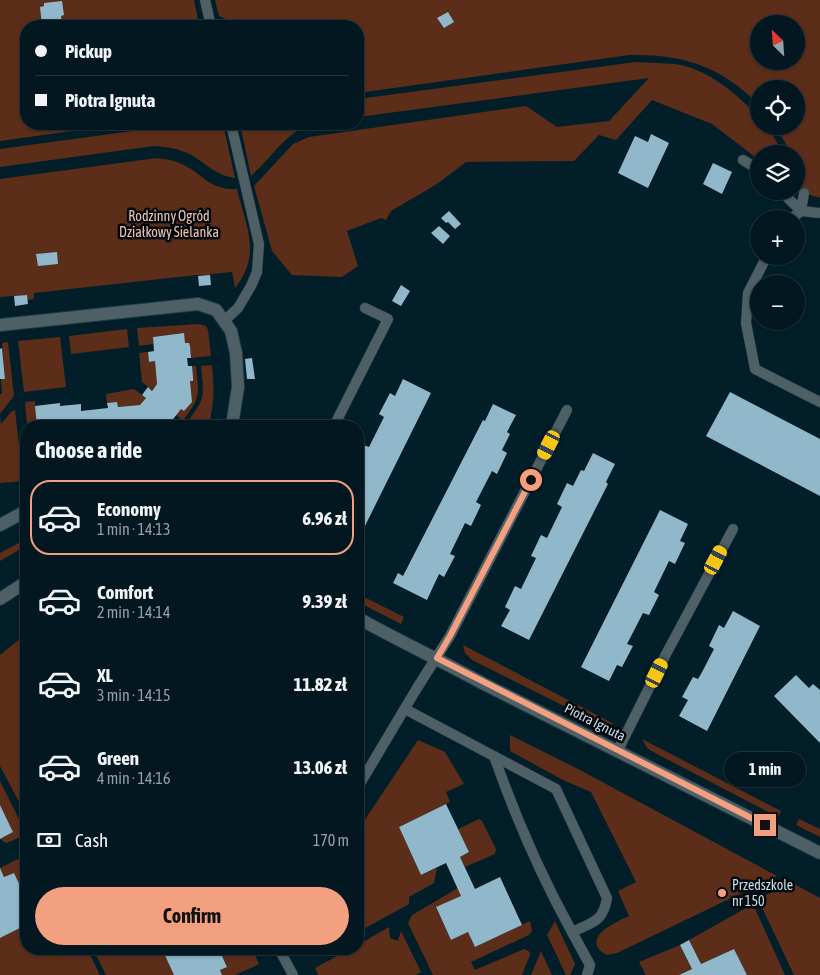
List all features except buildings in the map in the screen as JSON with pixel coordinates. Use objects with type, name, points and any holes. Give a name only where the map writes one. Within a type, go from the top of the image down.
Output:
[{"type":"street","points":[[0,325],[198,304],[216,310],[231,331],[236,353],[238,387],[233,420]]},
{"type":"street","points":[[0,525],[20,514]]},
{"type":"street","points":[[0,599],[20,586]]},
{"type":"street","name":"Piotra Ignuta","points":[[364,621],[820,853]]},
{"type":"lane","points":[[206,0],[210,20]]},
{"type":"lane","points":[[224,321],[238,308],[257,272],[258,244],[232,130]]},
{"type":"lane","points":[[743,160],[750,164]]},
{"type":"lane","points":[[790,200],[800,210]]},
{"type":"lane","points":[[805,211],[820,212]]},
{"type":"lane","points":[[762,265],[748,293],[746,323],[755,369],[820,402]]},
{"type":"lane","points":[[337,420],[388,320],[365,308]]},
{"type":"lane","points":[[364,777],[450,636],[567,410]]},
{"type":"lane","points":[[618,750],[733,529]]},
{"type":"lane","points":[[405,709],[556,789],[607,898],[605,910],[599,919],[572,932]]},
{"type":"lane","points":[[494,756],[512,807],[560,910],[590,965],[587,975]]},
{"type":"lane","points":[[282,955],[293,975]]},
{"type":"green space","points":[[0,0],[194,0],[198,20],[20,20],[20,130],[80,130],[0,141]]},
{"type":"green space","points":[[215,0],[820,0],[820,198],[805,193],[805,145],[787,145],[780,135],[805,135],[805,80],[750,80],[750,97],[730,81],[700,65],[667,57],[629,55],[364,92],[364,20],[228,20],[219,16]]},
{"type":"green space","points":[[636,62],[675,64],[699,71],[721,83],[750,108],[750,135],[772,135],[779,145],[750,145],[750,153],[712,124],[652,100],[616,140],[599,135],[574,161],[466,162],[437,184],[391,211],[386,220],[381,218],[347,231],[358,266],[342,277],[292,275],[272,251],[254,186],[293,144],[309,137],[526,106],[557,127],[609,121],[649,78],[364,116],[364,98]]},
{"type":"green space","points":[[140,130],[224,130],[235,178],[218,173],[184,152],[154,146],[0,167],[0,149]]},
{"type":"green space","points":[[241,130],[298,130],[286,140],[251,176]]},
{"type":"green space","name":"Rodzinny Ogród Działkowy Sielanka","points":[[157,158],[183,164],[222,188],[237,189],[250,240],[250,252],[243,276],[235,288],[232,272],[34,293],[34,299],[27,300],[26,295],[0,297],[0,179]]},
{"type":"green space","points":[[199,324],[206,326],[208,330],[211,356],[191,358],[189,343],[185,343],[183,333],[153,337],[153,344],[139,346],[137,328]]},
{"type":"green space","points":[[127,329],[129,347],[71,354],[69,336]]},
{"type":"green space","points":[[60,337],[66,387],[24,392],[18,341]]},
{"type":"green space","points":[[8,342],[14,396],[0,414],[1,379],[5,379],[2,343]]},
{"type":"green space","points":[[148,352],[149,362],[155,361],[157,384],[152,390],[142,382],[139,353]]},
{"type":"green space","points":[[212,365],[212,411],[210,420],[189,420],[202,397],[201,366]]},
{"type":"green space","points":[[192,366],[196,366],[198,390],[196,401],[182,420],[176,415],[181,409],[184,411],[191,402],[190,381],[193,381]]},
{"type":"green space","points":[[134,389],[146,398],[140,405],[118,407],[117,402],[107,403],[106,394]]},
{"type":"green space","points":[[35,401],[37,420],[26,420],[25,402]]},
{"type":"green space","points":[[15,410],[20,454],[20,481],[0,483],[0,414],[1,424]]},
{"type":"green space","points":[[20,542],[20,549],[0,561],[0,553]]},
{"type":"green space","points":[[364,597],[404,617],[401,624],[364,605]]},
{"type":"green space","points":[[20,639],[20,804],[0,766],[0,655]]},
{"type":"green space","points":[[463,645],[614,724],[602,725],[472,660],[465,653]]},
{"type":"green space","points":[[510,735],[580,770],[777,876],[617,953],[606,955],[599,949],[596,943],[598,937],[609,926],[629,916],[618,891],[636,882],[591,792],[563,780],[510,751]]},
{"type":"green space","points":[[642,739],[781,811],[778,817],[653,752],[647,748]]},
{"type":"green space","points":[[418,740],[445,752],[464,784],[446,792],[450,802],[399,827],[421,875],[437,868],[434,883],[409,897],[409,904],[364,929],[364,821]]},
{"type":"green space","points":[[0,781],[20,821],[20,837],[6,843],[0,839],[13,832],[0,805]]},
{"type":"green space","points":[[479,819],[482,821],[496,849],[495,854],[465,867],[460,857],[469,852],[458,829]]},
{"type":"green space","points":[[799,819],[820,829],[820,837],[796,825]]},
{"type":"green space","points":[[20,858],[20,886],[14,873],[4,877],[0,868]]},
{"type":"green space","points":[[792,883],[820,898],[820,975],[794,975],[758,899]]},
{"type":"green space","points":[[458,888],[461,896],[436,908],[451,940],[468,932],[475,947],[530,921],[532,931],[529,935],[471,962],[475,970],[524,949],[530,952],[530,955],[522,975],[433,975],[408,923],[412,915]]},
{"type":"green space","points":[[753,904],[785,975],[747,975],[734,949],[701,964],[689,940]]},
{"type":"green space","points":[[555,921],[575,964],[570,975],[566,975],[547,935]]},
{"type":"green space","points":[[389,927],[390,938],[398,941],[401,931],[421,972],[415,975],[318,975],[315,968],[339,955],[364,955],[364,942]]},
{"type":"green space","points":[[20,928],[20,955],[90,955],[100,975],[0,975],[0,938]]},
{"type":"green space","points":[[680,945],[692,969],[679,975],[646,975],[639,962]]},
{"type":"green space","points":[[541,951],[552,975],[531,975]]},
{"type":"green space","points":[[96,955],[165,955],[174,975],[106,975]]},
{"type":"green space","points":[[222,955],[255,955],[259,964],[235,975],[222,975],[220,970],[227,966]]},
{"type":"place","name":"Przedszkole nr 150","points":[[722,893]]},
{"type":"route","points":[[531,480],[437,658],[484,684],[765,825]]}]
